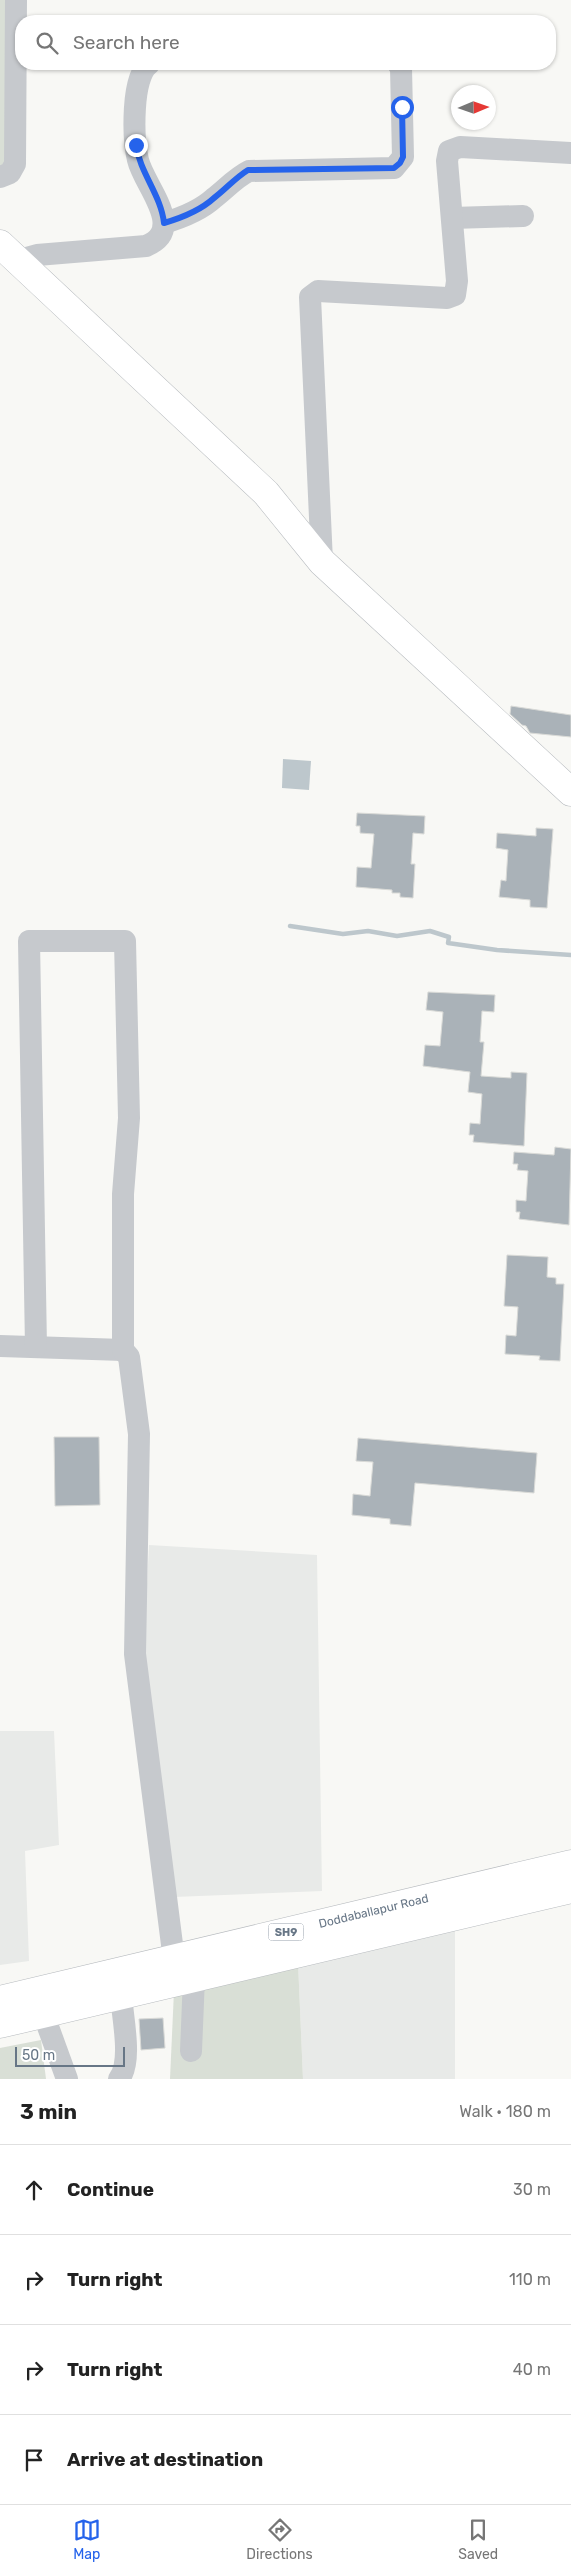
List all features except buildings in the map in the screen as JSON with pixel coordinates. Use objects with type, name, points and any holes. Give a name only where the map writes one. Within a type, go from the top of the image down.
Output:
[{"type":"main road","points":[[9,252],[266,493],[322,562],[571,792]]},
{"type":"main road","name":"Doddaballapur Road","points":[[262,1950],[571,1864]]},
{"type":"main road","name":"Doddaballapur Road","points":[[0,2000],[184,1968],[262,1950],[571,1889]]},
{"type":"main road","name":"Doddaballapur Road","points":[[0,2024],[120,1994],[184,1968]]},
{"type":"street","points":[[16,0],[16,15]]},
{"type":"street","points":[[0,177],[10,173],[16,164],[16,70]]},
{"type":"street","points":[[9,252],[37,255],[146,246],[160,235],[164,223],[159,204],[138,161],[136,145],[138,81],[142,70]]},
{"type":"street","points":[[164,223],[175,220],[208,202],[248,170],[394,168],[403,157],[400,70]]},
{"type":"street","points":[[322,562],[310,297],[318,291],[447,298],[455,295],[457,281],[447,161],[449,151],[460,147],[571,153]]},
{"type":"street","points":[[452,218],[523,216]]},
{"type":"street","points":[[36,1347],[29,941],[125,941],[129,1118],[123,1194],[123,1350],[129,1358],[139,1434],[135,1654],[184,1968],[191,2051]]},
{"type":"street","points":[[0,1346],[123,1350]]},
{"type":"street","points":[[119,2079],[123,2074],[126,2061],[120,1994]]},
{"type":"street","points":[[42,2013],[67,2079]]},
{"type":"shaded area","points":[[0,0],[6,0],[6,165],[0,166]]},
{"type":"shaded area","points":[[283,759],[311,761],[309,790],[282,788]]},
{"type":"shaded area","points":[[149,1545],[317,1555],[322,1891],[174,1897],[144,1644]]},
{"type":"shaded area","points":[[0,1731],[54,1731],[59,1845],[25,1851],[29,1961],[0,1965]]},
{"type":"shaded area","points":[[455,1929],[455,2079],[303,2079],[298,1962]]},
{"type":"shaded area","points":[[298,1962],[303,2079],[170,2079],[174,1991]]},
{"type":"shaded area","points":[[41,2040],[46,2079],[0,2079],[0,2048]]},
{"type":"waterway","points":[[290,926],[343,934],[368,931],[397,936],[430,931],[449,937],[448,943],[497,950],[571,955]]},
{"type":"route","points":[[136,145],[138,161],[159,204],[164,223],[175,220],[213,200],[229,184],[248,170],[394,168],[403,157],[402,107]]}]
